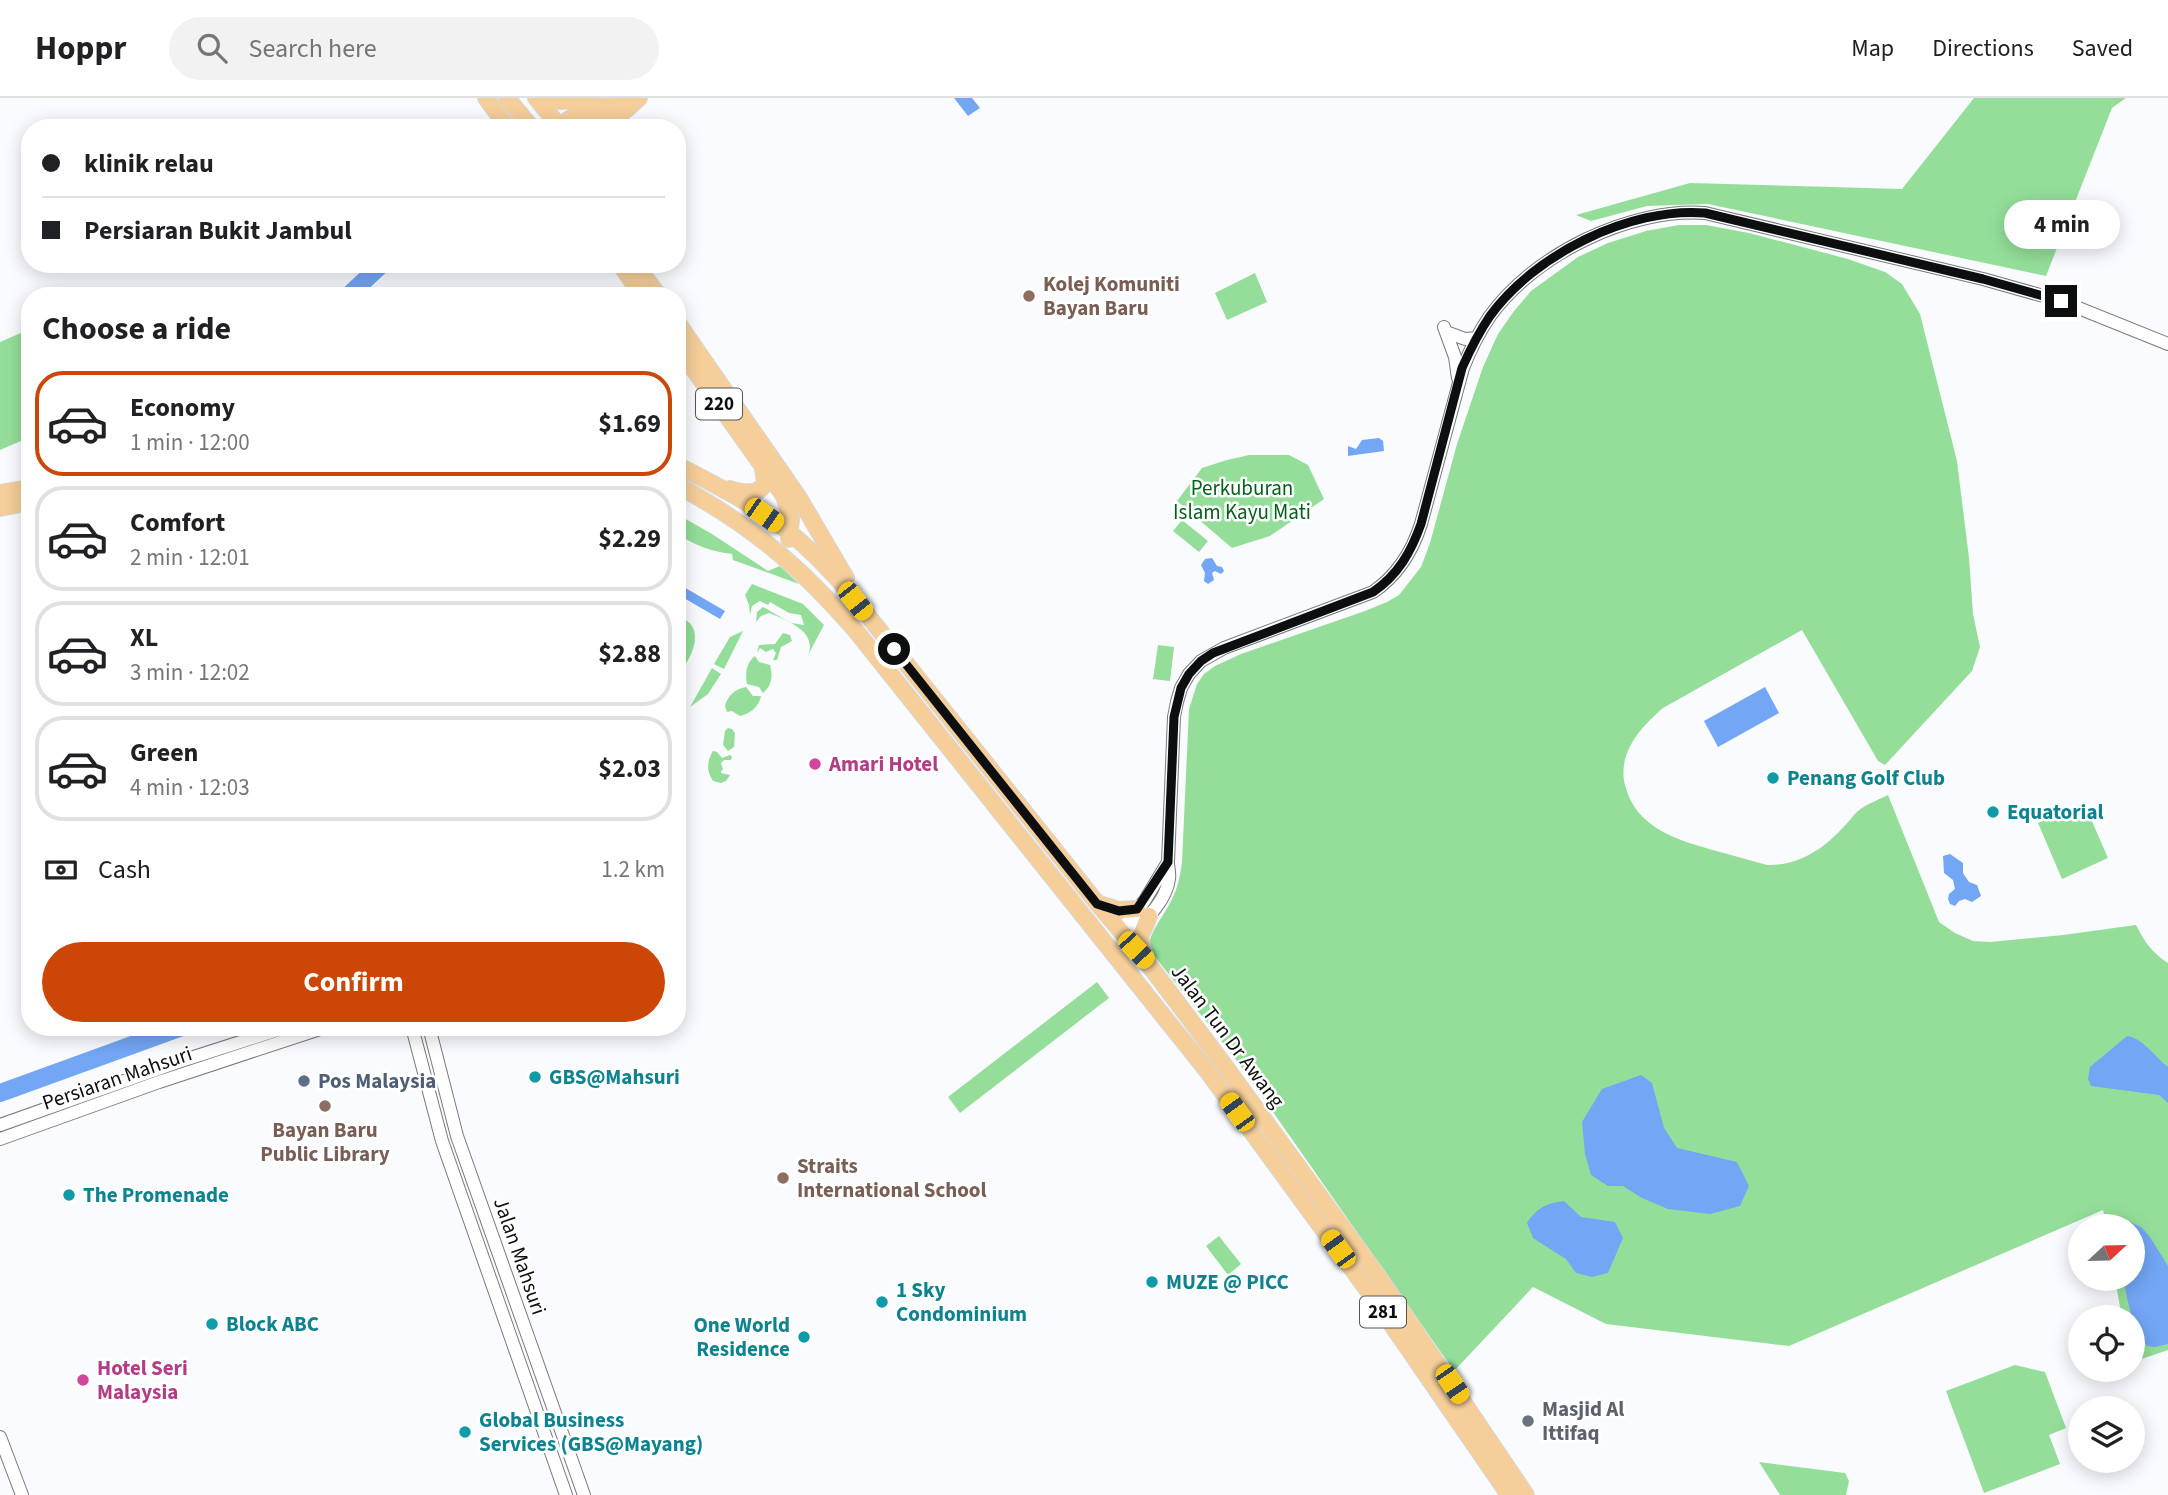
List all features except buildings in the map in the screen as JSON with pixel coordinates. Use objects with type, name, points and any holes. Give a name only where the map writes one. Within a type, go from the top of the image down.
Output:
[{"type":"main road","points":[[486,98],[501,119]]},
{"type":"main road","points":[[507,98],[525,119]]},
{"type":"main road","points":[[545,101],[580,98]]},
{"type":"main road","points":[[569,119],[599,98]]},
{"type":"main road","points":[[591,119],[625,98]]},
{"type":"main road","points":[[617,119],[639,98]]},
{"type":"main road","points":[[545,101],[556,119]]},
{"type":"main road","name":"220","points":[[686,335],[799,498],[865,614]]},
{"type":"main road","name":"220","points":[[686,359],[786,501],[791,514],[790,533]]},
{"type":"main road","points":[[721,487],[744,492],[760,490],[766,480],[760,462]]},
{"type":"main road","name":"Jalan Tun Dr Awang","points":[[686,469],[721,487],[790,533],[828,568],[1097,904],[1120,938],[1146,961],[1380,1279],[1526,1495]]},
{"type":"main road","points":[[0,493],[21,490]]},
{"type":"main road","name":"Jalan Tun Dr Awang","points":[[686,490],[734,518],[766,541],[795,566],[851,625],[1208,1072],[1338,1249],[1509,1495]]},
{"type":"main road","points":[[0,508],[21,504]]},
{"type":"main road","points":[[790,533],[792,549],[839,596],[866,629],[906,695]]},
{"type":"main road","points":[[1097,904],[1119,911],[1143,913],[1140,938],[1146,961]]},
{"type":"main road","points":[[1097,931],[1120,938],[1124,965]]},
{"type":"street","points":[[1120,938],[1143,913],[1168,862],[1174,717],[1185,681],[1201,661],[1213,653],[1373,592],[1399,569],[1421,524],[1462,368],[1477,338],[1501,303],[1558,254],[1637,219],[1674,212],[1705,213],[1983,279],[2076,306],[2168,344]]},
{"type":"street","points":[[1458,385],[1457,365],[1446,330],[1465,339],[1477,338]]},
{"type":"street","name":"Persiaran Mahsuri","points":[[0,1125],[259,1036]]},
{"type":"street","name":"Persiaran Mahsuri","points":[[0,1139],[299,1036]]},
{"type":"street","name":"Jalan Mahsuri","points":[[415,1036],[442,1141],[566,1495]]},
{"type":"street","name":"Jalan Mahsuri","points":[[433,1036],[457,1136],[584,1495]]},
{"type":"street","points":[[0,1437],[22,1495]]},
{"type":"street","points":[[0,1456],[14,1475]]},
{"type":"green space","points":[[1974,98],[2126,98],[2112,108],[2046,276],[1708,204],[1647,206],[1591,221],[1576,215],[1690,183],[1902,189]]},
{"type":"green space","name":"Penang Golf Club","points":[[1679,225],[1706,225],[1749,233],[1848,259],[1885,272],[1902,284],[1920,314],[1957,461],[1973,614],[1980,647],[1972,671],[1885,765],[1878,761],[1802,630],[1655,715],[1639,732],[1624,762],[1625,785],[1631,800],[1639,813],[1650,823],[1676,838],[1767,865],[1805,857],[1827,843],[1861,809],[1888,795],[1939,922],[1955,933],[1973,941],[1990,942],[2136,925],[2149,946],[2168,963],[2168,1350],[2145,1358],[2145,1305],[2120,1305],[2117,1292],[2146,1292],[2146,1214],[2104,1214],[2103,1210],[2094,1214],[2068,1214],[2068,1225],[1789,1346],[1606,1324],[1533,1287],[1454,1371],[1238,1062],[1148,948],[1154,929],[1177,887],[1182,862],[1189,709],[1197,684],[1204,674],[1215,666],[1241,654],[1365,611],[1399,595],[1421,567],[1457,444],[1483,367],[1498,334],[1531,291],[1578,257],[1608,243],[1646,231]]},
{"type":"green space","points":[[1255,273],[1267,302],[1227,320],[1215,293]]},
{"type":"green space","points":[[21,333],[21,441],[0,450],[0,342]]},
{"type":"green space","name":"Perkuburan Islam Kayu Mati","points":[[1249,455],[1289,455],[1308,465],[1324,499],[1270,536],[1232,548],[1177,501],[1202,468]]},
{"type":"green space","points":[[686,519],[768,571],[780,566],[799,584],[733,560],[732,554],[697,545],[686,539]]},
{"type":"green space","points":[[1182,520],[1208,541],[1199,552],[1173,531]]},
{"type":"green space","points":[[752,584],[803,604],[824,625],[808,655],[809,640],[805,633],[791,623],[804,625],[801,615],[789,613],[770,602],[768,605],[760,601],[752,606],[750,615],[745,595]]},
{"type":"green space","points":[[763,607],[788,621],[769,613],[756,622],[757,612]]},
{"type":"green space","points":[[686,621],[691,624],[695,638],[686,664]]},
{"type":"green space","points":[[743,631],[724,669],[714,664],[730,637]]},
{"type":"green space","points":[[783,633],[790,635],[792,641],[781,647],[777,660],[773,660],[776,653],[773,649],[766,652],[760,648],[757,653],[759,645],[775,644]]},
{"type":"green space","points":[[1158,645],[1174,647],[1170,681],[1153,679]]},
{"type":"green space","points":[[755,656],[759,662],[770,665],[771,669],[770,684],[763,693],[759,687],[747,684],[747,669]]},
{"type":"green space","points":[[712,668],[721,674],[708,694],[690,707]]},
{"type":"green space","points":[[746,687],[753,696],[761,696],[756,706],[740,716],[732,711],[727,712],[725,706],[730,696]]},
{"type":"green space","points":[[728,728],[735,733],[734,747],[728,751],[723,745]]},
{"type":"green space","points":[[713,751],[722,758],[730,755],[732,757],[731,760],[721,763],[721,773],[730,775],[721,783],[713,781],[708,770]]},
{"type":"green space","points":[[2084,803],[2108,858],[2062,879],[2038,823]]},
{"type":"green space","points":[[1097,982],[1109,998],[960,1113],[948,1097]]},
{"type":"green space","points":[[1219,1236],[1241,1264],[1228,1275],[1206,1246]]},
{"type":"green space","points":[[2015,1365],[2045,1372],[2066,1428],[2049,1435],[2060,1464],[1984,1493],[1946,1391]]},
{"type":"green space","points":[[1759,1462],[1845,1473],[1849,1481],[1846,1495],[1780,1495]]},
{"type":"water","points":[[954,98],[972,98],[980,108],[968,116]]},
{"type":"water","points":[[1379,438],[1383,441],[1384,451],[1348,456],[1348,446],[1356,449],[1362,440]]},
{"type":"water","points":[[1212,558],[1224,571],[1221,574],[1215,571],[1212,573],[1214,580],[1208,584],[1204,581],[1205,573],[1201,565],[1205,559]]},
{"type":"water","points":[[686,588],[725,611],[720,619],[686,599]]},
{"type":"water","points":[[1765,687],[1779,713],[1718,747],[1704,721]]},
{"type":"water","points":[[1950,854],[1963,863],[1963,873],[1969,882],[1977,885],[1981,896],[1972,902],[1965,899],[1955,906],[1950,904],[1949,894],[1955,889],[1953,880],[1944,873],[1943,856]]},
{"type":"water","points":[[2127,1036],[2144,1044],[2168,1067],[2168,1103],[2159,1095],[2091,1086],[2088,1079],[2090,1067]]},
{"type":"water","points":[[1641,1075],[1652,1083],[1664,1128],[1677,1148],[1737,1162],[1749,1186],[1740,1206],[1710,1214],[1668,1209],[1623,1186],[1608,1186],[1591,1175],[1585,1154],[1582,1122],[1602,1089]]},
{"type":"water","points":[[1564,1201],[1581,1217],[1615,1222],[1623,1238],[1608,1273],[1592,1277],[1576,1273],[1566,1259],[1533,1238],[1527,1223],[1531,1218],[1542,1207]]},
{"type":"water","points":[[2146,1233],[2168,1266],[2168,1344],[2147,1346],[2145,1305],[2129,1305],[2126,1292],[2146,1292]]},
{"type":"waterway","points":[[358,287],[372,273]]},
{"type":"waterway","points":[[0,1093],[157,1036]]},
{"type":"place","name":"Kolej Komuniti Bayan Baru","points":[[1029,296]]},
{"type":"place","name":"Amari Hotel","points":[[815,764]]},
{"type":"place","name":"Penang Golf Club","points":[[1773,778]]},
{"type":"place","name":"Equatorial","points":[[1993,812]]},
{"type":"place","name":"GBS@Mahsuri","points":[[535,1077]]},
{"type":"place","name":"Pos Malaysia","points":[[304,1081]]},
{"type":"place","name":"Bayan Baru Public Library","points":[[325,1106]]},
{"type":"place","name":"Straits International School","points":[[783,1178]]},
{"type":"place","name":"The Promenade","points":[[69,1195]]},
{"type":"place","name":"MUZE @ PICC","points":[[1152,1282]]},
{"type":"place","name":"1 Sky Condominium","points":[[882,1302]]},
{"type":"place","name":"Block ABC","points":[[212,1324]]},
{"type":"place","name":"One World Residence","points":[[804,1337]]},
{"type":"place","name":"Hotel Seri Malaysia","points":[[83,1380]]},
{"type":"place","name":"Masjid Al Ittifaq","points":[[1528,1421]]},
{"type":"place","name":"Global Business Services (GBS@Mayang)","points":[[465,1432]]},
{"type":"route","points":[[894,649],[1097,904],[1119,911],[1137,909],[1168,862],[1174,717],[1181,688],[1189,674],[1213,653],[1373,592],[1399,569],[1421,524],[1462,368],[1469,354],[1501,303],[1558,254],[1637,219],[1674,212],[1705,213],[1983,279],[2061,301]]}]
